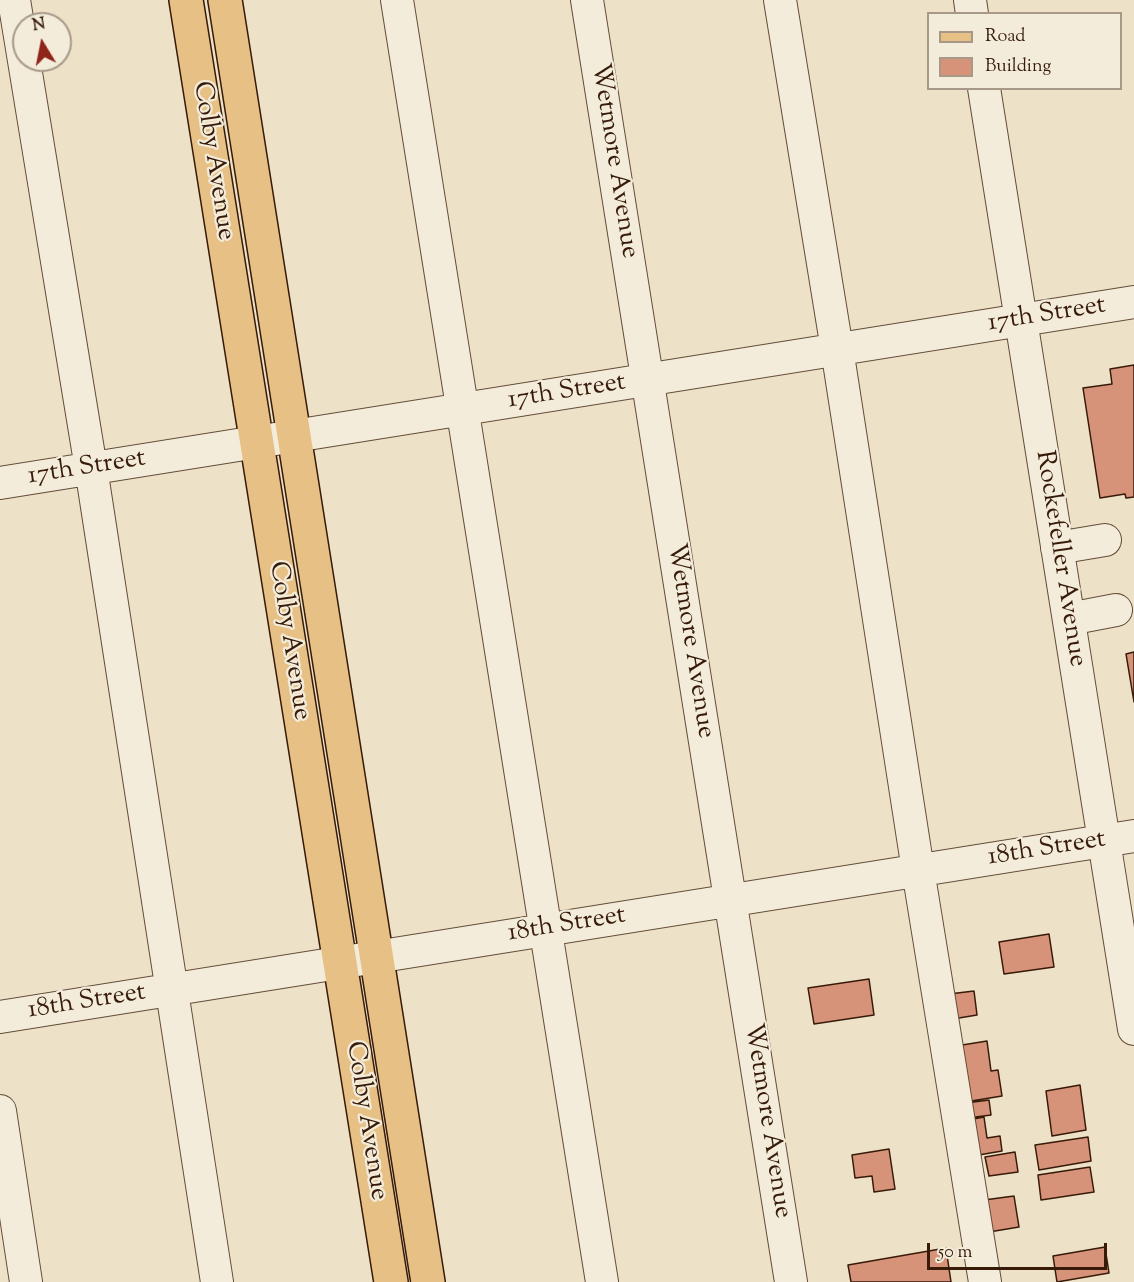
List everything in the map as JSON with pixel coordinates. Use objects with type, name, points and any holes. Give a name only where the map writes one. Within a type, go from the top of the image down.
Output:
[{"type":"main road","name":"Colby Avenue","points":[[186,0],[391,1282]]},
{"type":"main road","name":"Colby Avenue","points":[[225,0],[428,1282]]},
{"type":"street","points":[[14,0],[91,468],[217,1282]]},
{"type":"street","points":[[397,0],[602,1282]]},
{"type":"street","name":"Wetmore Avenue","points":[[587,0],[792,1282]]},
{"type":"street","points":[[780,0],[985,1282]]},
{"type":"street","name":"Rockefeller Avenue","points":[[984,90],[1069,619],[1119,838],[1134,1029]]},
{"type":"street","name":"17th Street","points":[[0,483],[1134,302]]},
{"type":"street","points":[[1057,548],[1105,540]]},
{"type":"street","points":[[1069,619],[1116,610]]},
{"type":"street","name":"18th Street","points":[[0,1017],[1119,838]]},
{"type":"street","points":[[0,1111],[26,1282]]},
{"type":"building","points":[[1134,365],[1134,497],[1126,498],[1125,494],[1100,498],[1083,388],[1112,384],[1110,369]]},
{"type":"building","points":[[1134,652],[1134,702],[1126,654]]},
{"type":"building","points":[[1049,934],[1054,967],[1004,974],[999,942]]},
{"type":"building","points":[[869,979],[874,1015],[814,1024],[808,988]]},
{"type":"building","points":[[974,991],[977,1015],[953,1019],[949,994]]},
{"type":"building","points":[[987,1041],[991,1071],[998,1070],[1002,1096],[965,1102],[956,1046]]},
{"type":"building","points":[[1080,1085],[1086,1130],[1052,1136],[1046,1091]]},
{"type":"building","points":[[989,1100],[991,1115],[968,1118],[966,1103]]},
{"type":"building","points":[[984,1117],[987,1138],[1000,1136],[1002,1151],[973,1156],[968,1120]]},
{"type":"building","points":[[1088,1137],[1091,1161],[1039,1170],[1035,1145]]},
{"type":"building","points":[[889,1149],[895,1189],[874,1192],[872,1176],[855,1178],[852,1155]]},
{"type":"building","points":[[1015,1152],[1018,1172],[989,1176],[985,1157]]},
{"type":"building","points":[[1090,1167],[1094,1192],[1041,1200],[1038,1175]]},
{"type":"building","points":[[1014,1196],[1019,1227],[989,1232],[984,1200]]},
{"type":"building","points":[[1105,1247],[1109,1273],[1057,1282],[1053,1256]]},
{"type":"building","points":[[946,1248],[951,1282],[851,1282],[848,1265]]}]
